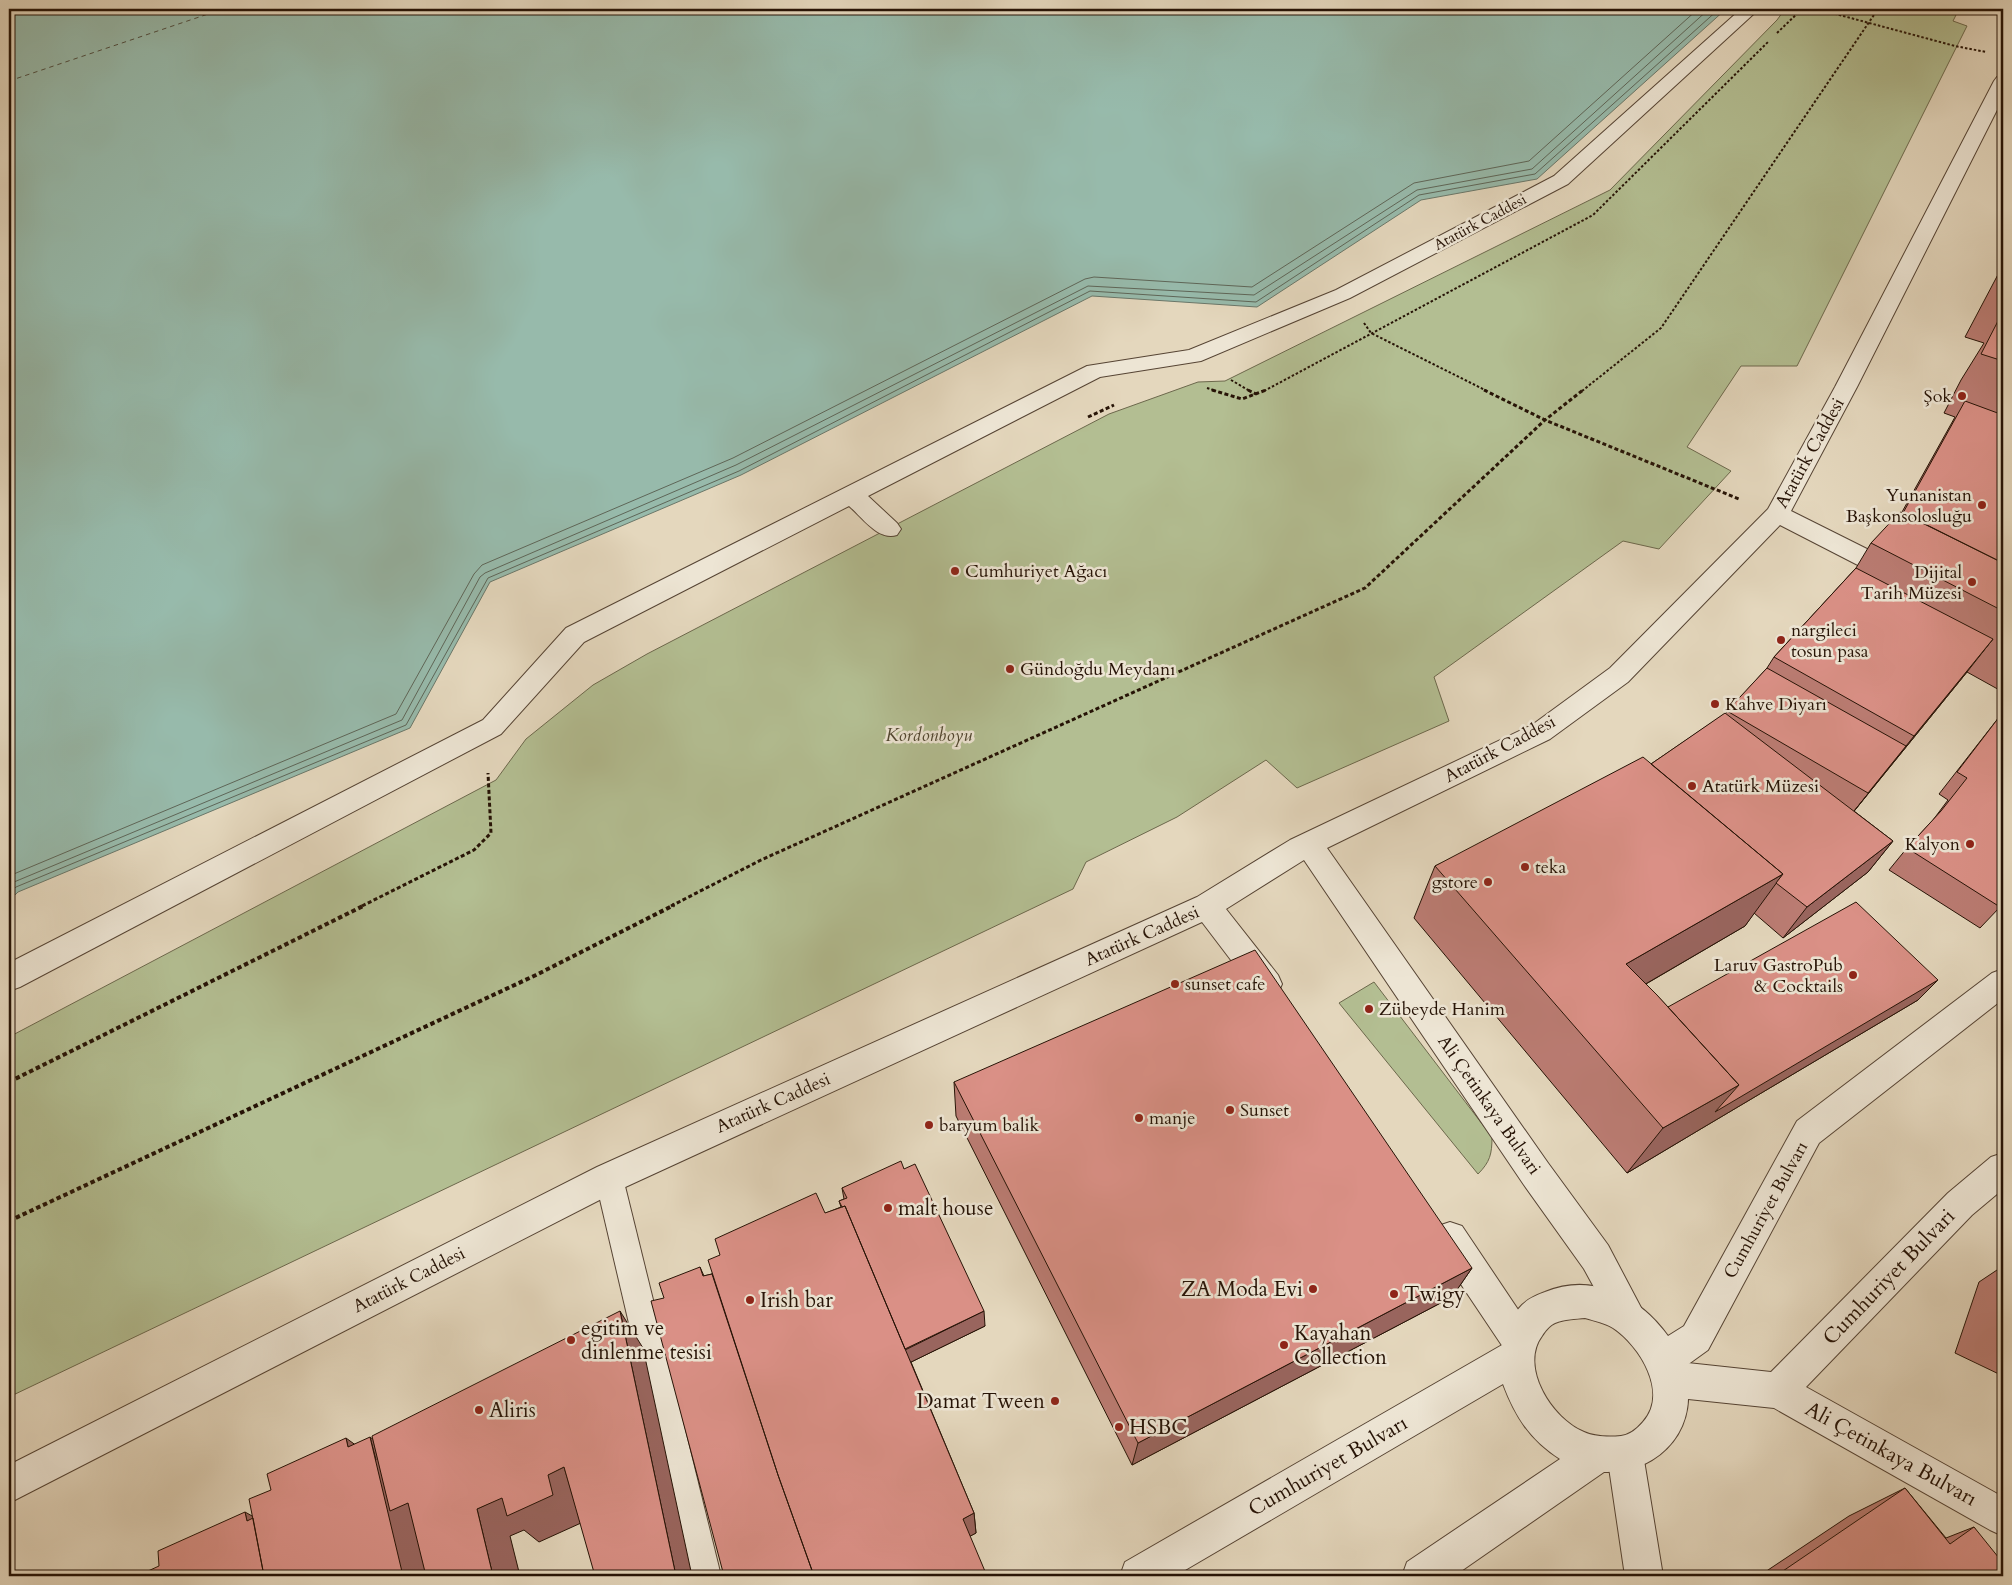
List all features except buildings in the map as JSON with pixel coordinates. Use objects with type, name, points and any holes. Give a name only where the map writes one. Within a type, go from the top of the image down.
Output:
[{"type":"street","name":"Atatürk Caddesi","points":[[492,727],[576,635],[851,494],[1094,371],[1193,356],[1344,294],[1561,180],[1752,9]]},
{"type":"street","name":"Atatürk Caddesi","points":[[9,1485],[609,1178],[1207,906],[1309,844],[1541,732],[1619,675],[1777,514],[1846,387],[2003,81]]},
{"type":"street","points":[[851,494],[889,529]]},
{"type":"street","points":[[1777,514],[1916,584]]},
{"type":"street","points":[[9,978],[492,727]]},
{"type":"street","name":"Ali Çetinkaya Bulvari","points":[[1309,844],[1536,1174],[1596,1256],[1630,1319]]},
{"type":"street","points":[[1207,906],[1286,1009]]},
{"type":"street","name":"Cumhuriyet Bulvarı","points":[[1666,1370],[1696,1338],[1808,1132],[2003,982]]},
{"type":"street","name":"Cumhuriyet Bulvari","points":[[1778,1391],[1960,1204],[2003,1168]]},
{"type":"street","points":[[1436,1218],[1518,1349]]},
{"type":"street","points":[[1421,1576],[1612,1454],[1643,1448],[1658,1436],[1667,1420],[1671,1400],[1666,1370],[1649,1338],[1630,1319],[1608,1307],[1585,1301],[1563,1302],[1544,1310],[1528,1322],[1518,1349],[1520,1381],[1530,1407],[1549,1429],[1572,1446],[1612,1454]]},
{"type":"street","name":"Cumhuriyet Bulvarı","points":[[1139,1576],[1518,1349]]},
{"type":"street","points":[[1666,1370],[1778,1391]]},
{"type":"street","name":"Ali Çetinkaya Bulvarı","points":[[1778,1391],[2003,1517]]},
{"type":"street","points":[[1612,1454],[1644,1576]]},
{"type":"lane","points":[[609,1178],[705,1576]]},
{"type":"path","points":[[1817,9],[1956,46],[1994,53]]},
{"type":"path","points":[[9,1221],[536,975],[761,860],[1365,588],[1545,420],[1661,328],[1878,9]]},
{"type":"path","points":[[1344,294],[1371,333],[1545,420],[1777,514]]},
{"type":"path","points":[[9,1082],[474,850],[491,833],[488,774],[500,756],[492,727]]},
{"type":"green space","name":"Kordonboyu","points":[[1785,9],[1959,9],[1953,21],[1967,26],[1797,366],[1741,366],[1687,447],[1731,471],[1659,549],[1623,541],[1434,677],[1449,721],[1297,788],[1266,760],[1177,817],[1086,862],[1073,889],[9,1397],[9,1037],[496,780],[526,739],[593,685],[647,654],[1109,414],[1198,382],[1225,381],[1610,190],[1777,20]]},
{"type":"green space","points":[[1374,982],[1492,1137],[1490,1157],[1478,1174],[1339,1003]]},
{"type":"water","points":[[9,9],[1726,9],[1537,179],[1421,200],[1257,307],[1092,296],[741,475],[490,582],[410,728],[18,892],[9,901]]},
{"type":"ferry route","points":[[9,81],[223,9]]},
{"type":"place","name":"Şok","points":[[1962,396]]},
{"type":"place","name":"Yunanistan Başkonsolosluğu","points":[[1982,505]]},
{"type":"place","name":"Cumhuriyet Ağacı","points":[[955,571]]},
{"type":"place","name":"Dijital Tarih Müzesi","points":[[1972,582]]},
{"type":"place","name":"nargileci tosun pasa","points":[[1781,640]]},
{"type":"place","name":"Gündoğdu Meydanı","points":[[1010,669]]},
{"type":"place","name":"Kahve Diyarı","points":[[1715,704]]},
{"type":"place","name":"Atatürk Müzesi","points":[[1692,786]]},
{"type":"place","name":"Kalyon","points":[[1970,844]]},
{"type":"place","name":"teka","points":[[1525,867]]},
{"type":"place","name":"gstore","points":[[1488,882]]},
{"type":"place","name":"Laruv GastroPub & Cocktails","points":[[1853,975]]},
{"type":"place","name":"sunset cafe","points":[[1175,984]]},
{"type":"place","name":"Zübeyde Hanim","points":[[1369,1009]]},
{"type":"place","name":"Sunset","points":[[1230,1110]]},
{"type":"place","name":"manje","points":[[1139,1118]]},
{"type":"place","name":"baryum balik","points":[[929,1125]]},
{"type":"place","name":"malt house","points":[[888,1208]]},
{"type":"place","name":"ZA Moda Evi","points":[[1313,1289]]},
{"type":"place","name":"Twigy","points":[[1394,1294]]},
{"type":"place","name":"Irish bar","points":[[750,1300]]},
{"type":"place","name":"egitim ve dinlenme tesisi","points":[[571,1340]]},
{"type":"place","name":"Kayahan Collection","points":[[1284,1345]]},
{"type":"place","name":"Damat Tween","points":[[1055,1401]]},
{"type":"place","name":"Aliris","points":[[479,1410]]},
{"type":"place","name":"HSBC","points":[[1119,1427]]}]
